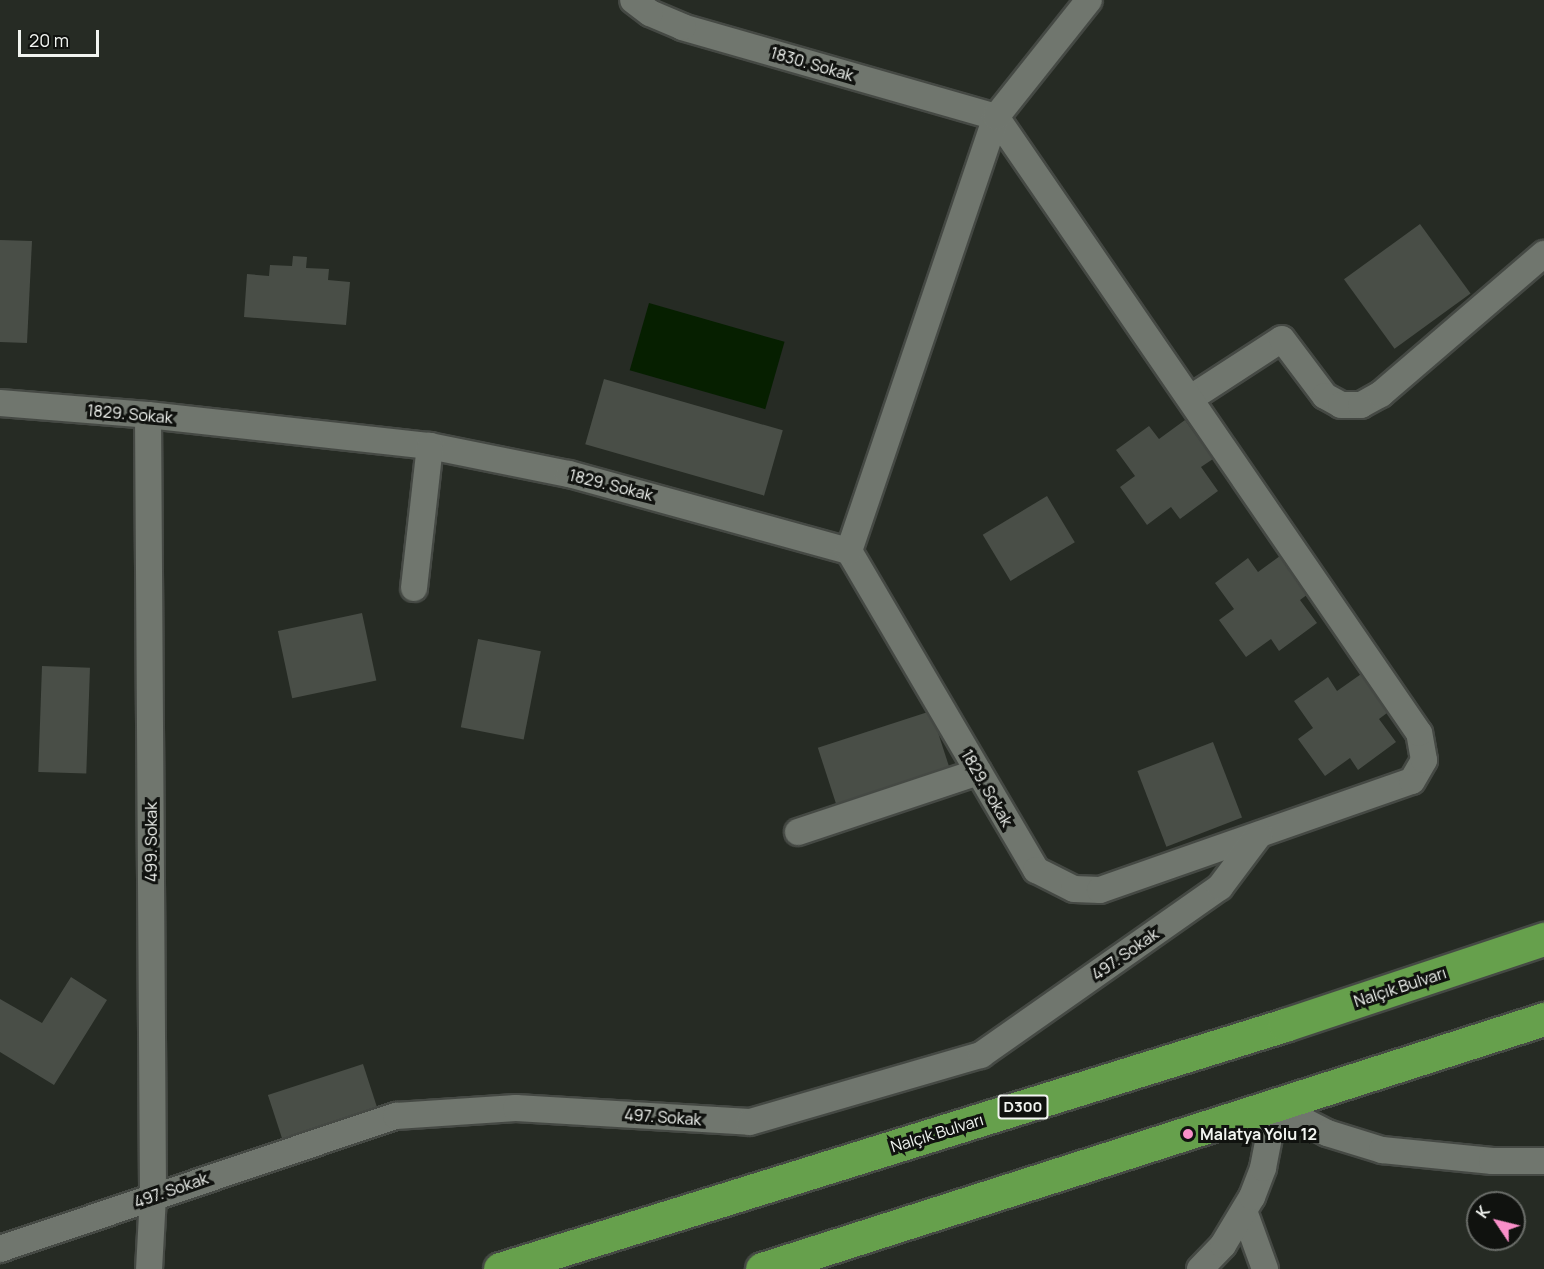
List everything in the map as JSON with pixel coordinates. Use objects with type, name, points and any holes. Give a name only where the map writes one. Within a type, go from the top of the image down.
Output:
[{"type":"highway","name":"Nalçık Bulvarı","points":[[500,1269],[1285,1025],[1544,939]]},
{"type":"highway","points":[[762,1269],[1544,1019]]},
{"type":"street","name":"1830. Sokak","points":[[633,0],[650,14],[683,27],[996,117]]},
{"type":"street","points":[[849,551],[996,117],[1089,0]]},
{"type":"street","points":[[996,117],[1419,733],[1424,750],[1421,768],[1412,782],[1259,835]]},
{"type":"street","points":[[1191,398],[1282,339],[1325,396],[1341,405],[1361,405],[1381,394],[1544,254]]},
{"type":"street","name":"1829. Sokak","points":[[0,404],[148,415],[430,446],[569,474],[849,551],[1035,870],[1061,885],[1100,890],[1259,835]]},
{"type":"street","name":"499. Sokak","points":[[148,415],[153,1196],[149,1269]]},
{"type":"street","points":[[414,588],[430,446]]},
{"type":"street","points":[[798,832],[978,772]]},
{"type":"street","name":"497. Sokak","points":[[0,1249],[396,1116],[516,1108],[750,1122],[981,1055],[1220,887],[1259,835]]},
{"type":"street","points":[[1200,1269],[1222,1245],[1244,1211],[1263,1168],[1275,1106],[1327,1133],[1382,1150],[1437,1157],[1544,1161]]},
{"type":"street","points":[[1244,1211],[1265,1269]]},
{"type":"shaded area","points":[[649,303],[785,342],[765,409],[630,370]]},
{"type":"building","points":[[1420,224],[1471,294],[1395,349],[1344,279]]},
{"type":"building","points":[[0,240],[32,241],[27,343],[0,342]]},
{"type":"building","points":[[293,256],[307,257],[306,268],[329,269],[328,280],[350,282],[346,325],[244,317],[247,274],[269,276],[270,265],[292,266]]},
{"type":"building","points":[[604,379],[783,430],[764,496],[585,444]]},
{"type":"building","points":[[1185,420],[1213,459],[1201,467],[1218,491],[1180,519],[1171,507],[1147,525],[1120,487],[1135,476],[1116,450],[1149,426],[1159,439]]},
{"type":"building","points":[[1047,496],[1075,542],[1011,581],[983,535]]},
{"type":"building","points":[[1284,553],[1312,591],[1300,600],[1317,623],[1279,651],[1271,639],[1246,657],[1219,620],[1234,609],[1215,583],[1248,558],[1258,572]]},
{"type":"building","points":[[362,613],[376,680],[292,698],[278,631]]},
{"type":"building","points":[[478,639],[541,651],[524,740],[461,727]]},
{"type":"building","points":[[42,666],[90,668],[86,774],[38,772]]},
{"type":"building","points":[[1364,672],[1391,710],[1379,719],[1396,742],[1358,770],[1350,758],[1325,776],[1298,739],[1313,728],[1294,701],[1328,677],[1337,691]]},
{"type":"building","points":[[931,711],[953,779],[840,815],[818,748]]},
{"type":"building","points":[[1213,742],[1242,818],[1166,847],[1137,771]]},
{"type":"building","points":[[71,977],[107,1000],[54,1085],[0,1052],[0,999],[42,1023]]},
{"type":"building","points":[[363,1064],[378,1109],[282,1140],[268,1095]]},
{"type":"place","name":"Malatya Yolu 12","points":[[1188,1134]]}]
